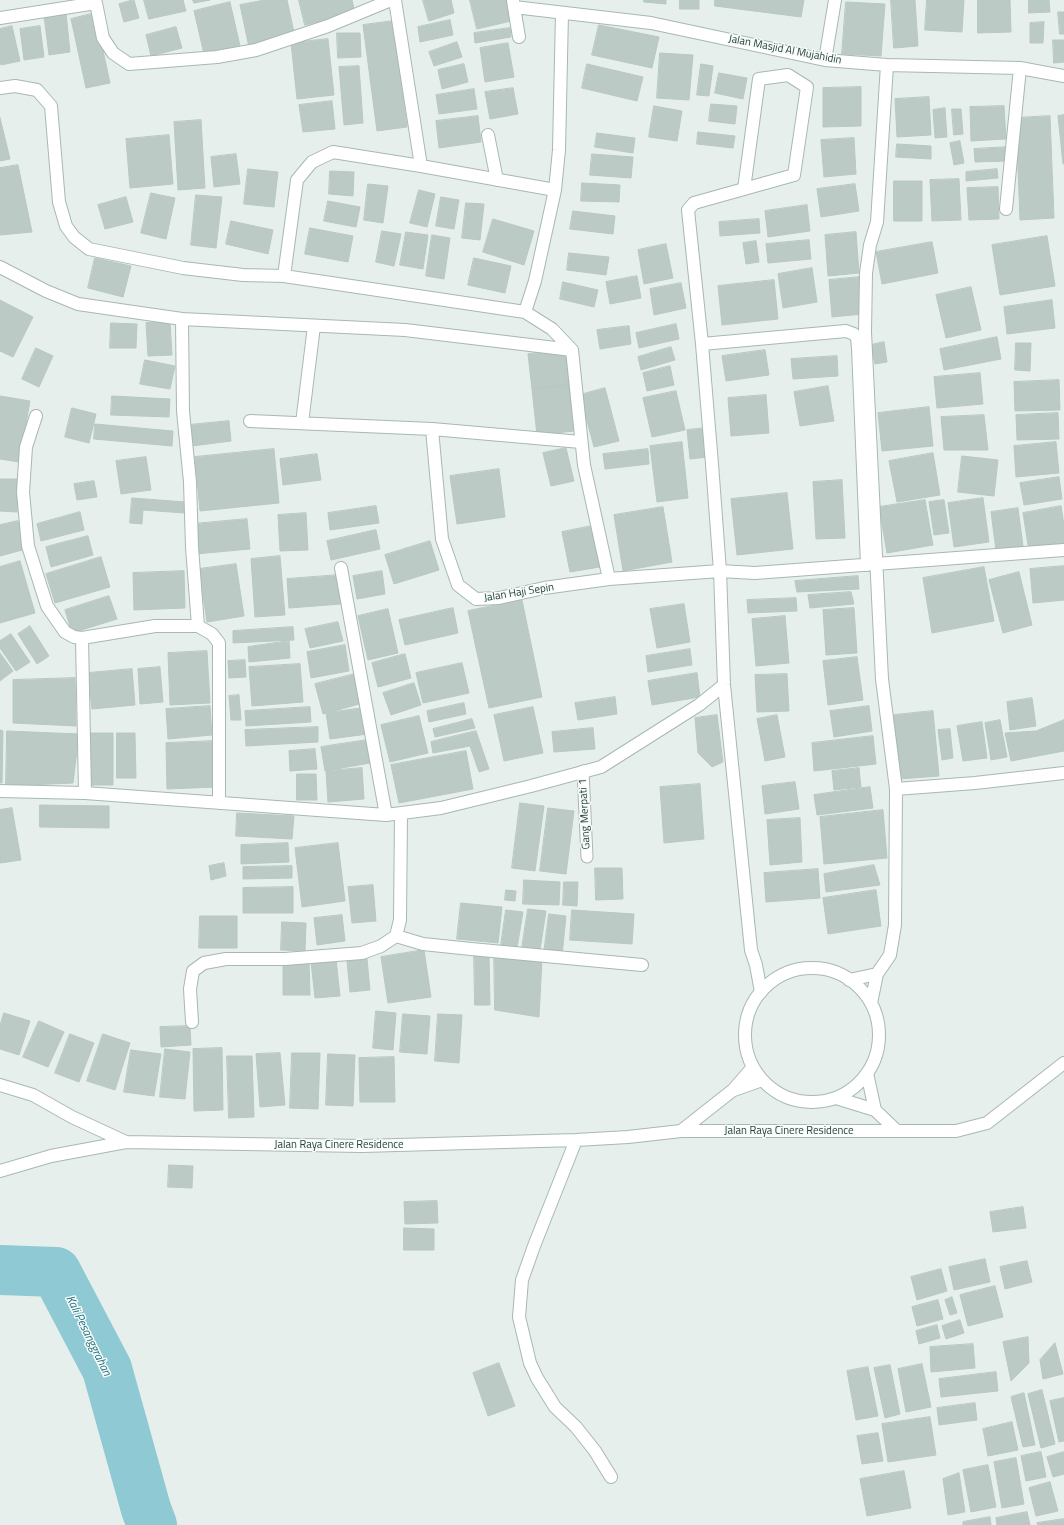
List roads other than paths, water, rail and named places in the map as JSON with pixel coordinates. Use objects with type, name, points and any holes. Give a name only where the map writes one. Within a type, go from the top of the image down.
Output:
[{"type":"street","points":[[395,0],[421,166]]},
{"type":"street","points":[[825,60],[835,0]]},
{"type":"street","points":[[0,18],[96,2],[103,38],[113,53],[129,64],[218,57],[256,50],[328,26],[385,1]]},
{"type":"street","points":[[514,4],[520,37]]},
{"type":"street","name":"Jalan Masjid Al Mujahidin","points":[[514,4],[562,13],[652,23],[825,60],[887,66],[1020,68],[1064,76]]},
{"type":"street","points":[[525,312],[535,280],[555,190],[559,150],[562,13]]},
{"type":"street","points":[[872,565],[865,332],[866,273],[870,245],[877,222],[887,66]]},
{"type":"street","points":[[1006,209],[1020,68]]},
{"type":"street","points":[[744,189],[759,79],[788,75],[807,87],[794,175],[744,189],[694,203],[688,210],[702,344],[720,571],[724,685],[751,950],[756,965],[761,992]]},
{"type":"street","points":[[0,88],[15,86],[37,90],[51,106],[60,202],[66,226],[74,237],[90,249],[183,268],[243,274],[284,276],[525,312],[552,329],[572,350],[584,465],[609,579]]},
{"type":"street","points":[[488,135],[497,180]]},
{"type":"street","points":[[284,276],[297,180],[312,162],[334,152],[555,190]]},
{"type":"street","points":[[0,267],[46,291],[78,304],[182,319],[405,330],[572,350]]},
{"type":"street","points":[[182,319],[183,411],[190,482],[192,547],[198,626]]},
{"type":"street","points":[[302,423],[314,326]]},
{"type":"street","points":[[702,344],[846,331],[854,334],[856,338],[858,348],[872,565],[882,680],[896,789],[895,925],[890,955],[877,974],[871,1003]]},
{"type":"street","points":[[36,416],[26,447],[24,485],[28,546],[47,606],[65,632],[74,637],[82,638],[155,626],[198,626],[212,634],[219,643],[219,803]]},
{"type":"street","points":[[250,421],[432,429],[581,442]]},
{"type":"street","name":"Jalan Haji Sepin","points":[[432,429],[442,539],[458,585],[476,599],[499,598],[544,588],[609,579],[720,571],[755,573],[1064,550]]},
{"type":"street","points":[[341,568],[386,816]]},
{"type":"street","points":[[82,638],[85,793]]},
{"type":"street","points":[[0,791],[85,793],[386,816],[401,814],[441,808],[601,767],[699,705],[724,685]]},
{"type":"street","points":[[896,789],[1064,773]]},
{"type":"street","points":[[192,1022],[190,989],[193,971],[204,963],[226,959],[285,959],[362,953],[381,946],[396,936],[400,920],[401,814]]},
{"type":"street","points":[[396,936],[422,944],[642,965]]},
{"type":"street","points":[[756,965],[773,981]]},
{"type":"street","points":[[803,969],[819,969],[835,972],[850,980],[862,990],[871,1003],[877,1018],[879,1034],[877,1050],[872,1065],[863,1079],[851,1090],[836,1098],[821,1102],[805,1102],[789,1098],[774,1091],[762,1080],[753,1067],[747,1052],[745,1036],[746,1020],[752,1005],[761,992],[773,981],[787,973],[803,969]]},
{"type":"street","points":[[850,980],[877,974]]},
{"type":"street","name":"Jalan Raya Cinere Residence","points":[[0,1171],[51,1156],[126,1142],[362,1146],[576,1140],[628,1137],[681,1131],[956,1131],[987,1123],[1064,1063]]},
{"type":"street","points":[[681,1131],[733,1090],[753,1067]]},
{"type":"street","points":[[867,1073],[876,1110]]},
{"type":"street","points":[[733,1090],[762,1080]]},
{"type":"street","points":[[0,1085],[33,1096],[72,1117],[126,1142]]},
{"type":"street","points":[[836,1098],[876,1110],[897,1131]]},
{"type":"street","points":[[576,1140],[522,1280],[519,1318],[530,1363],[537,1378],[555,1407],[576,1427],[595,1451],[611,1477]]},
{"type":"lane","name":"Gang Merpati 1","points":[[583,771],[587,857]]},
{"type":"waterway","name":"Kali Pesanggrahan","points":[[0,1270],[56,1272],[107,1369],[146,1509],[152,1525]]}]
